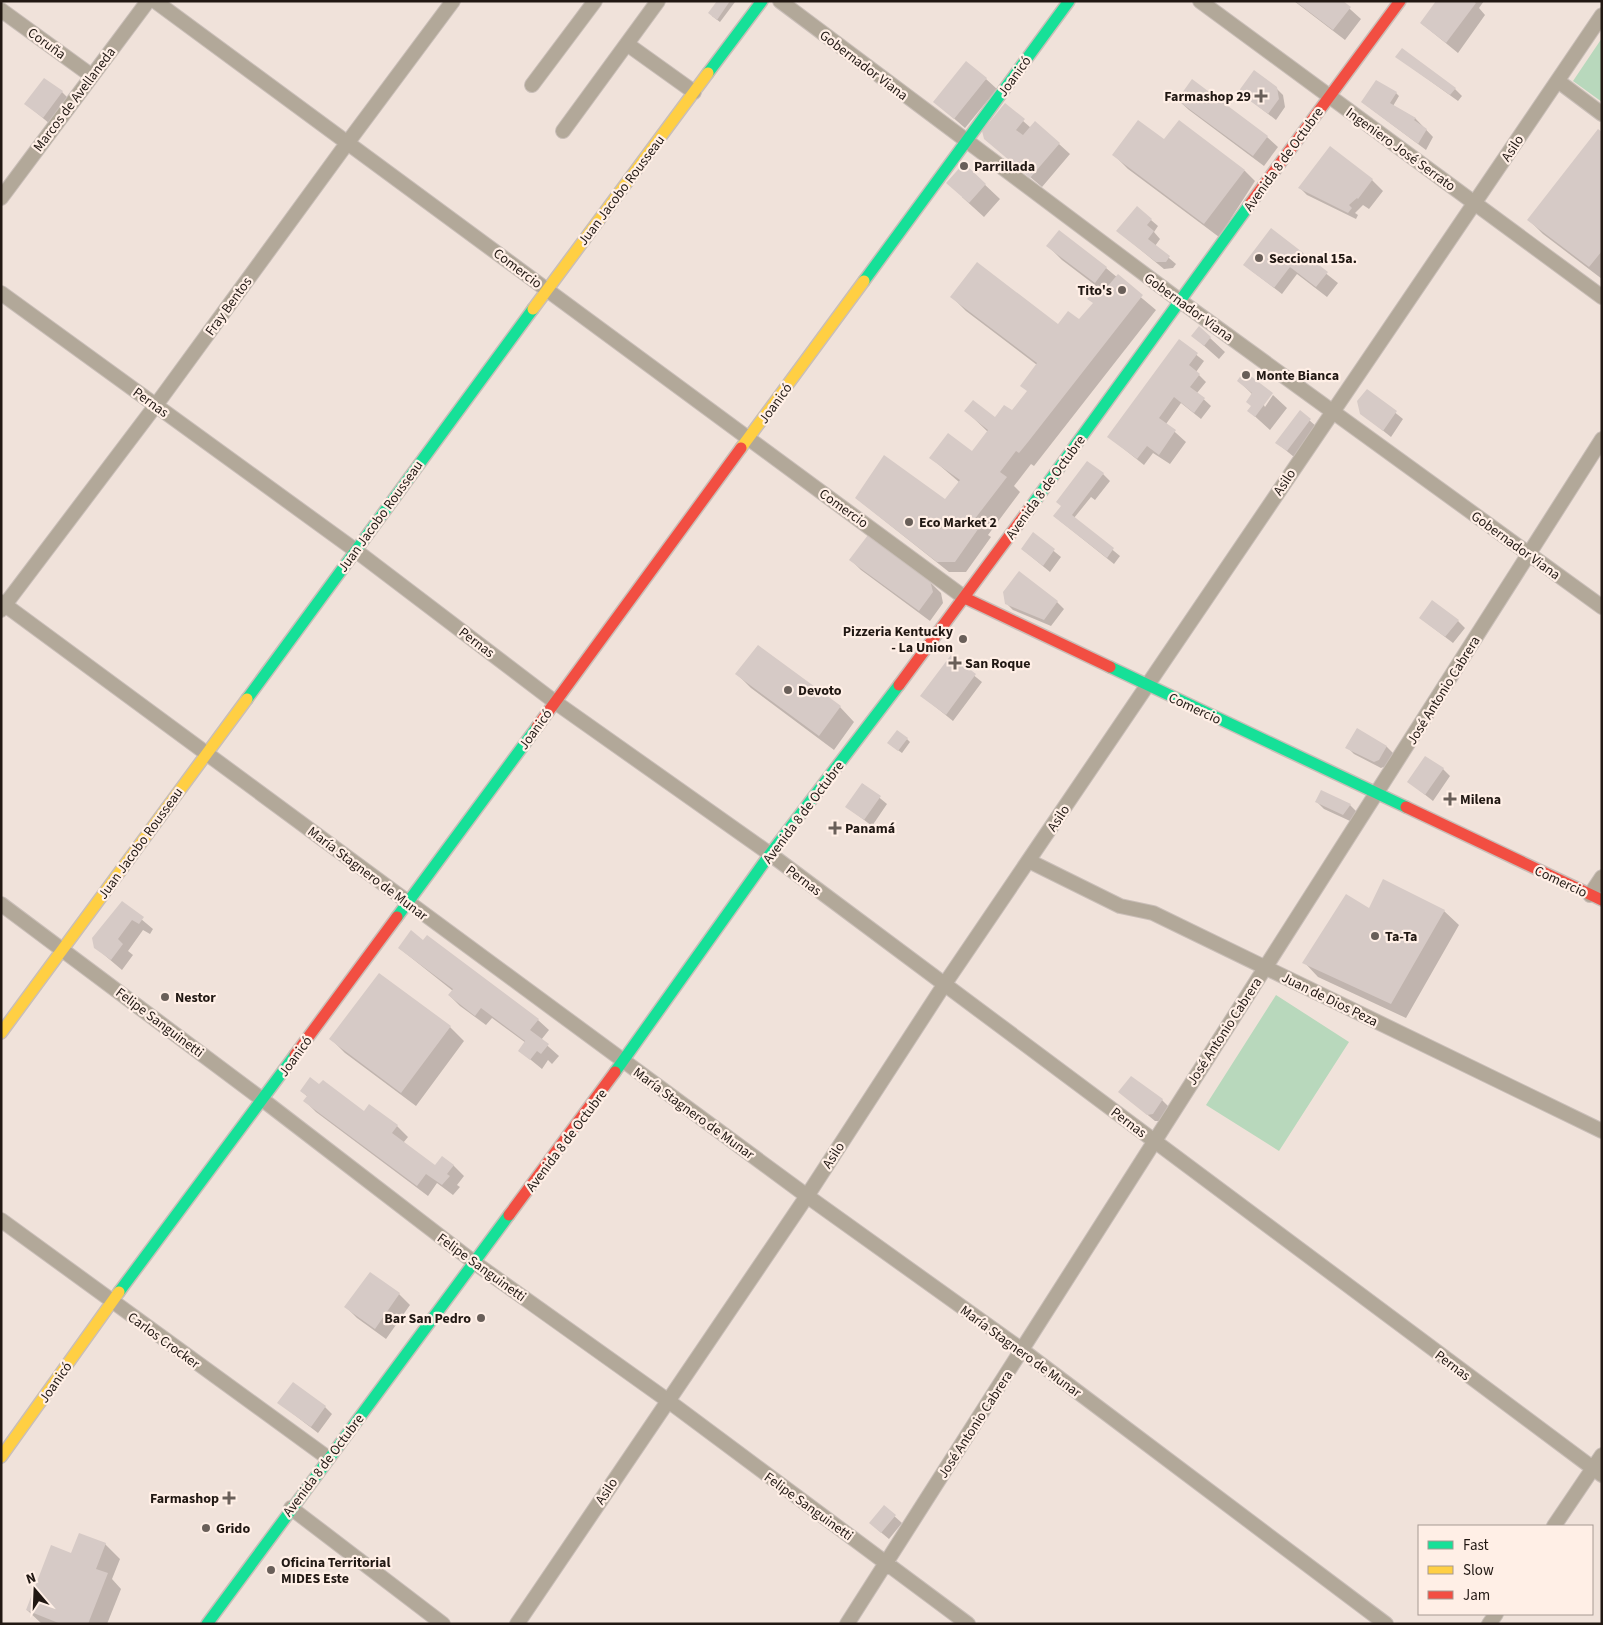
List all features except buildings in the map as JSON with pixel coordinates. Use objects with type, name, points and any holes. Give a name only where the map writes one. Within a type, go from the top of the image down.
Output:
[{"type":"street","name":"Marcos de Avellaneda","points":[[1,198],[148,1]]},
{"type":"street","name":"Comercio","points":[[155,1],[965,598],[1596,898]]},
{"type":"street","name":"Fray Bentos","points":[[2,606],[156,405],[453,1]]},
{"type":"street","points":[[532,85],[595,1]]},
{"type":"street","points":[[563,131],[658,1]]},
{"type":"street","name":"Juan Jacobo Rousseau","points":[[1,1033],[355,550],[762,1]]},
{"type":"street","name":"Gobernador Viana","points":[[780,1],[1179,300],[1602,607]]},
{"type":"street","name":"Joanicó","points":[[1,1457],[112,1302],[408,903],[1069,1]]},
{"type":"street","name":"Ingeniero José Serrato","points":[[1200,1],[1602,297]]},
{"type":"street","name":"Avenida 8 de Octubre","points":[[208,1624],[291,1508],[624,1061],[770,854],[965,598],[1179,300],[1400,1]]},
{"type":"street","name":"Coruña","points":[[1,10],[92,76]]},
{"type":"street","name":"Asilo","points":[[517,1624],[807,1196],[944,985],[1602,15]]},
{"type":"street","points":[[627,44],[694,92]]},
{"type":"street","points":[[1558,82],[1602,114]]},
{"type":"street","name":"Pernas","points":[[1,293],[355,550],[555,702],[770,854],[1597,1472]]},
{"type":"street","name":"José Antonio Cabrera","points":[[847,1624],[1153,1140],[1377,794],[1602,439]]},
{"type":"street","name":"María Stagnero de Munar","points":[[2,606],[206,753],[807,1196],[1022,1350],[1386,1624]]},
{"type":"street","name":"Juan de Dios Peza","points":[[1029,861],[1120,906],[1153,913],[1602,1131]]},
{"type":"street","points":[[1596,898],[1602,877]]},
{"type":"street","name":"Felipe Sanguinetti","points":[[1,904],[263,1100],[475,1263],[667,1400],[968,1624]]},
{"type":"street","name":"Carlos Crocker","points":[[1,1220],[328,1458]]},
{"type":"street","points":[[1555,1525],[1597,1472],[1602,1455]]},
{"type":"street","points":[[291,1508],[442,1624]]},
{"type":"green space","points":[[1602,38],[1602,102],[1573,81]]},
{"type":"green space","points":[[1276,995],[1349,1042],[1279,1151],[1206,1105]]},
{"type":"traffic: fast","points":[[708,73],[762,1]]},
{"type":"traffic: fast","points":[[864,281],[1069,1]]},
{"type":"traffic: fast","points":[[1030,508],[1250,204]]},
{"type":"traffic: fast","points":[[247,699],[533,309]]},
{"type":"traffic: fast","points":[[1110,667],[1406,807]]},
{"type":"traffic: fast","points":[[615,1072],[770,854],[899,685]]},
{"type":"traffic: fast","points":[[397,917],[537,727]]},
{"type":"traffic: fast","points":[[119,1292],[295,1055]]},
{"type":"traffic: fast","points":[[207,1624],[509,1215]]},
{"type":"traffic: slow","points":[[533,309],[708,73]]},
{"type":"traffic: slow","points":[[741,448],[864,281]]},
{"type":"traffic: slow","points":[[1,1033],[247,699]]},
{"type":"traffic: slow","points":[[1,1457],[119,1292]]},
{"type":"traffic: jam","points":[[1250,204],[1400,1]]},
{"type":"traffic: jam","points":[[537,727],[741,448]]},
{"type":"traffic: jam","points":[[899,685],[1030,508]]},
{"type":"traffic: jam","points":[[965,598],[1110,667]]},
{"type":"traffic: jam","points":[[1406,807],[1602,900]]},
{"type":"traffic: jam","points":[[295,1055],[397,917]]},
{"type":"traffic: jam","points":[[509,1215],[615,1072]]},
{"type":"place","name":"Farmashop 29","points":[[1261,96]]},
{"type":"place","name":"Parrillada","points":[[964,166]]},
{"type":"place","name":"Seccional 15a.","points":[[1259,258]]},
{"type":"place","name":"Tito's","points":[[1122,290]]},
{"type":"place","name":"Monte Bianca","points":[[1246,375]]},
{"type":"place","name":"Eco Market 2","points":[[909,522]]},
{"type":"place","name":"Pizzeria Kentucky - La Union","points":[[963,639]]},
{"type":"place","name":"San Roque","points":[[955,663]]},
{"type":"place","name":"Devoto","points":[[788,690]]},
{"type":"place","name":"Milena","points":[[1450,799]]},
{"type":"place","name":"Panamá","points":[[835,828]]},
{"type":"place","name":"Ta-Ta","points":[[1375,936]]},
{"type":"place","name":"Nestor","points":[[165,997]]},
{"type":"place","name":"Bar San Pedro","points":[[481,1318]]},
{"type":"place","name":"Farmashop","points":[[229,1498]]},
{"type":"place","name":"Grido","points":[[206,1528]]},
{"type":"place","name":"Oficina Territorial MIDES Este","points":[[271,1570]]}]
